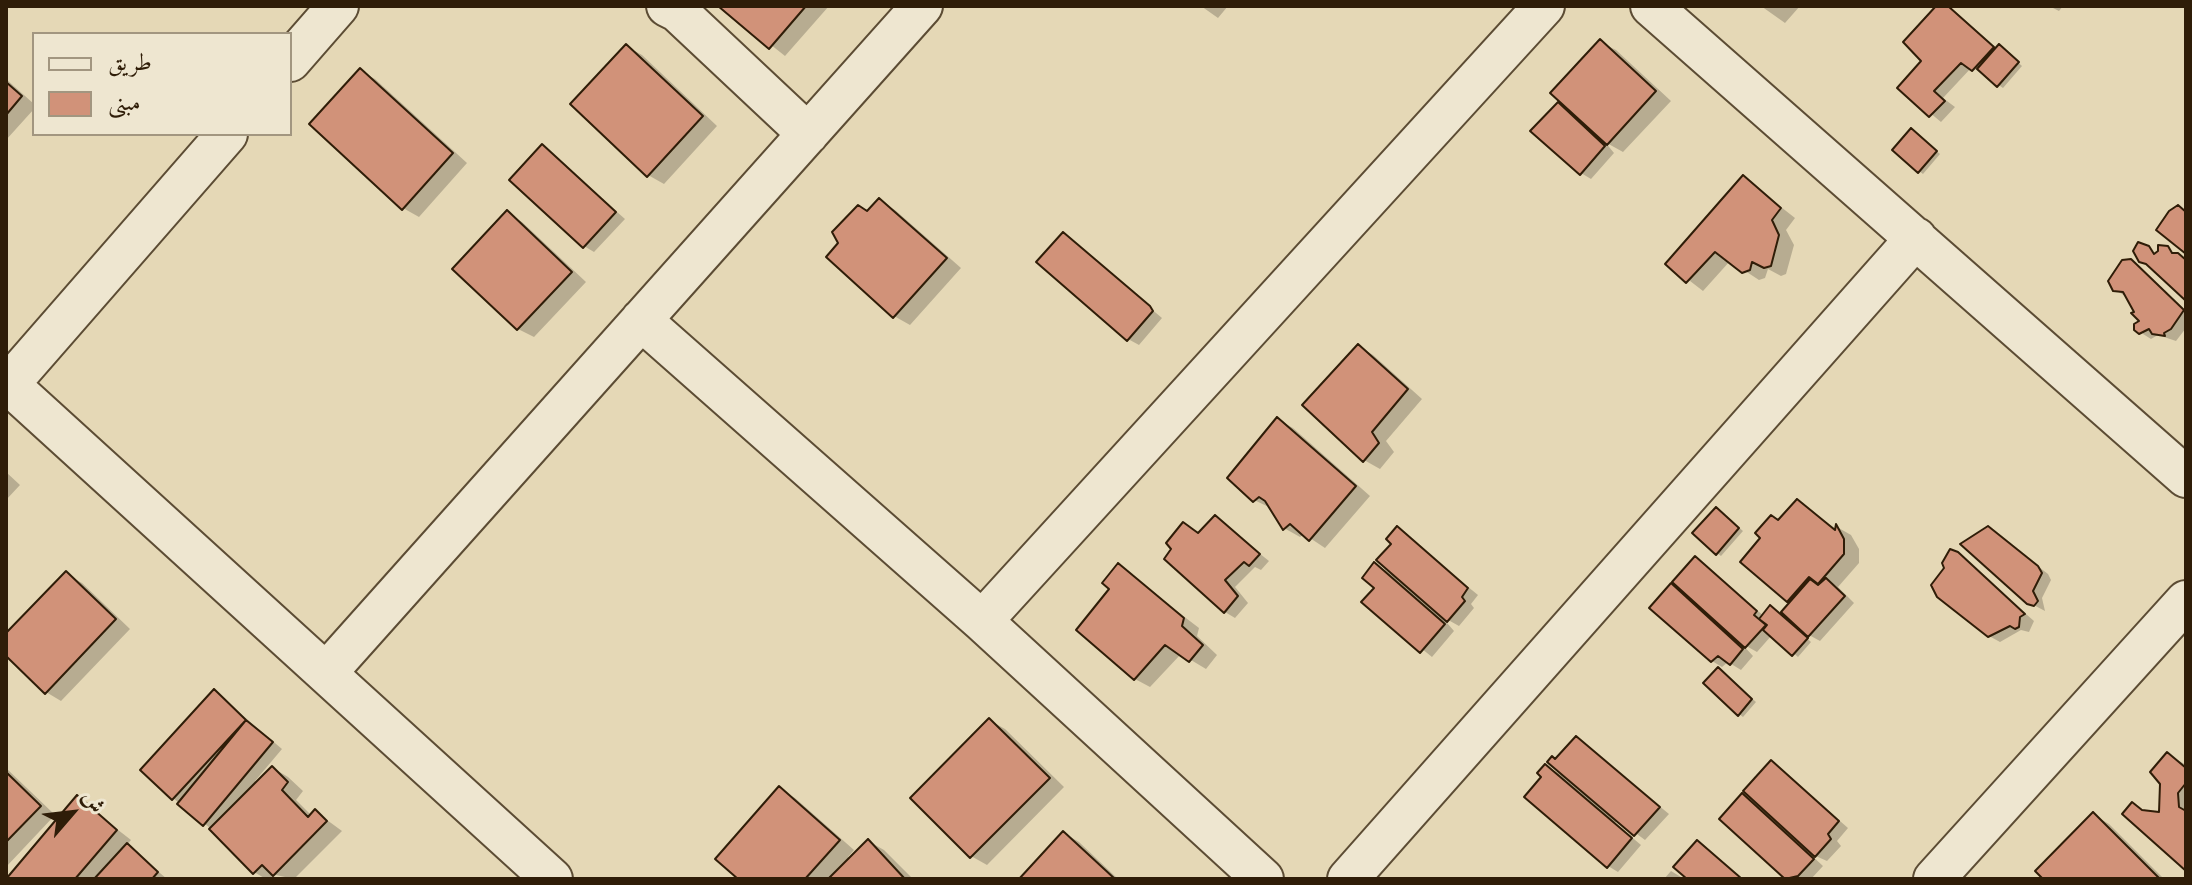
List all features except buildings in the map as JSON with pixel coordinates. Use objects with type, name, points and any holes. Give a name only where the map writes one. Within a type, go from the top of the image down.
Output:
[{"type":"street","points":[[292,59],[338,6]]},
{"type":"street","points":[[667,6],[677,11],[808,134]]},
{"type":"street","points":[[326,673],[922,6]]},
{"type":"street","points":[[982,621],[1544,6]]},
{"type":"street","points":[[1651,6],[2186,477]]},
{"type":"street","points":[[225,136],[7,384],[552,879]]},
{"type":"street","points":[[1348,879],[1916,238]]},
{"type":"street","points":[[641,320],[982,621],[1263,879]]},
{"type":"street","points":[[1935,879],[2186,601]]}]
